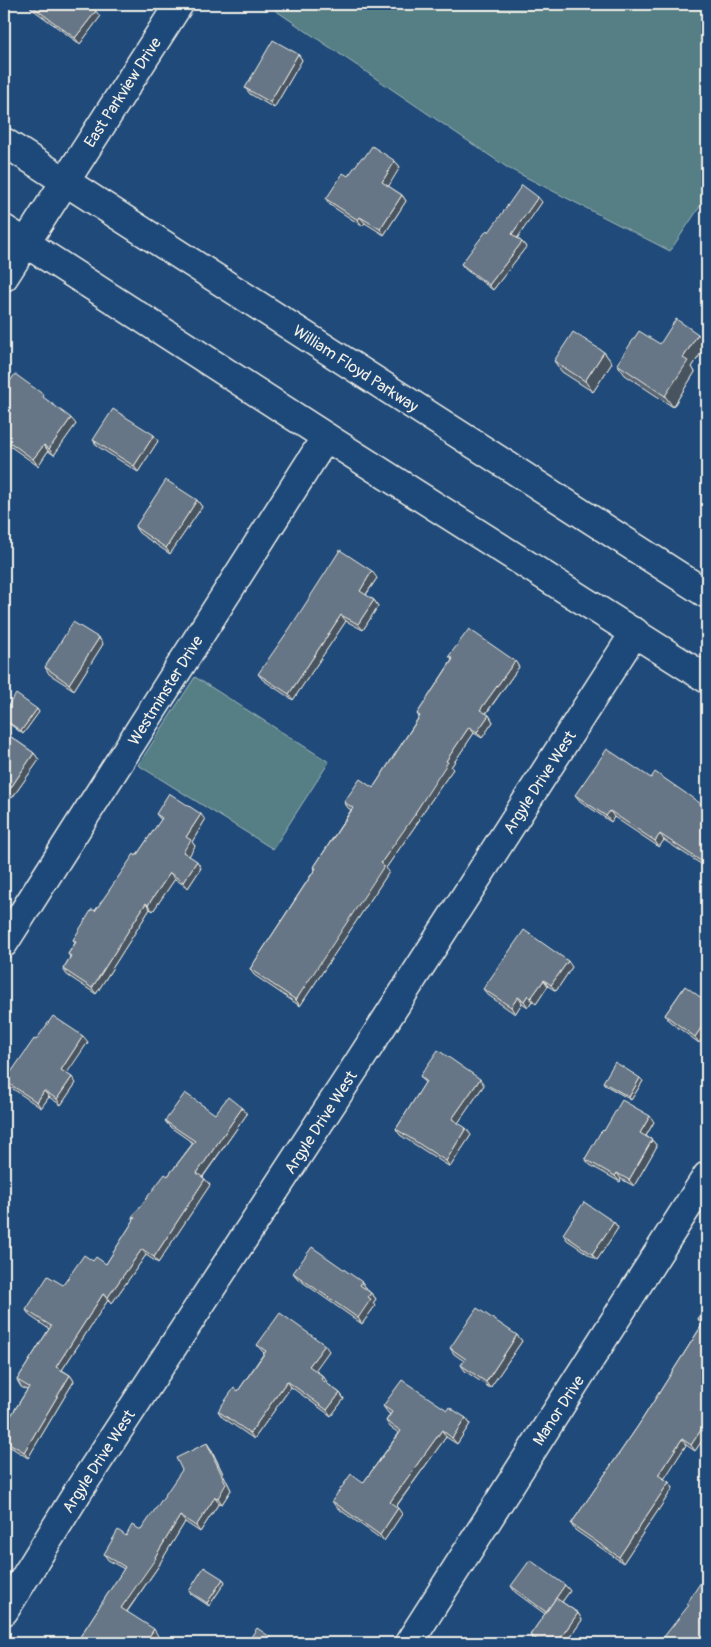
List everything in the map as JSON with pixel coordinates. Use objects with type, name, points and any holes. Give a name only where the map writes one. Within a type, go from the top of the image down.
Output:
[{"type":"main road","name":"East Parkview Drive","points":[[4,277],[15,236],[65,181],[178,4]]},
{"type":"main road","name":"William Floyd Parkway","points":[[4,142],[707,594]]},
{"type":"main road","points":[[15,236],[326,437],[707,679]]},
{"type":"main road","name":"Westminster Drive","points":[[4,943],[326,437]]},
{"type":"main road","name":"Argyle Drive West","points":[[4,1611],[79,1490],[357,1065],[635,632]]},
{"type":"main road","name":"Manor Drive","points":[[409,1643],[707,1176]]},
{"type":"green space","points":[[266,4],[707,4],[707,196],[670,251],[508,168]]},
{"type":"green space","points":[[195,677],[329,762],[273,849],[138,765]]},
{"type":"building","points":[[29,4],[86,4],[96,11],[75,38]]},
{"type":"building","points":[[273,40],[298,54],[270,102],[245,88]]},
{"type":"building","points":[[372,146],[395,161],[382,182],[402,195],[380,229],[360,217],[358,220],[326,199],[343,173],[348,176]]},
{"type":"building","points":[[522,185],[538,197],[512,234],[522,242],[489,285],[461,264],[487,230],[489,232]]},
{"type":"building","points":[[676,319],[698,334],[683,358],[688,361],[665,396],[617,364],[639,331],[660,344]]},
{"type":"building","points":[[573,332],[604,352],[585,381],[554,361]]},
{"type":"building","points":[[15,374],[71,418],[49,449],[44,445],[33,459],[4,438],[4,390]]},
{"type":"building","points":[[113,409],[154,435],[134,466],[93,440]]},
{"type":"building","points":[[166,480],[197,500],[166,548],[135,527]]},
{"type":"building","points":[[340,550],[372,571],[360,591],[374,600],[358,624],[341,615],[289,694],[258,674]]},
{"type":"building","points":[[73,622],[99,638],[69,684],[45,667]]},
{"type":"building","points":[[469,629],[515,661],[480,710],[489,715],[477,732],[469,727],[446,761],[448,762],[416,813],[381,863],[384,866],[296,1000],[250,969],[353,808],[344,802],[360,779],[373,788],[420,716],[417,714],[453,659],[449,656]]},
{"type":"building","points":[[16,694],[37,709],[21,731],[4,719],[4,711]]},
{"type":"building","points":[[4,732],[34,753],[8,792],[4,789]]},
{"type":"building","points":[[607,749],[651,778],[655,772],[707,808],[707,865],[660,834],[655,841],[610,811],[606,816],[575,795]]},
{"type":"building","points":[[169,793],[201,814],[186,837],[191,840],[183,852],[197,861],[183,882],[170,873],[148,905],[146,903],[92,988],[63,969],[71,956],[68,954],[76,942],[73,940],[92,909],[95,911],[134,854],[136,856],[162,818],[156,814]]},
{"type":"building","points":[[524,930],[568,961],[551,985],[544,980],[531,998],[528,995],[524,1001],[518,997],[511,1007],[483,989]]},
{"type":"building","points":[[685,986],[707,1002],[707,1019],[695,1037],[665,1015]]},
{"type":"building","points":[[53,1016],[83,1036],[61,1070],[72,1077],[57,1099],[44,1091],[37,1102],[5,1081],[34,1039],[36,1040]]},
{"type":"building","points":[[438,1050],[480,1079],[452,1119],[466,1128],[446,1161],[396,1129],[426,1081],[420,1076]]},
{"type":"building","points":[[615,1062],[640,1078],[629,1097],[603,1082]]},
{"type":"building","points":[[185,1093],[215,1114],[228,1097],[242,1108],[197,1173],[205,1179],[154,1257],[142,1249],[108,1297],[103,1294],[56,1367],[70,1375],[24,1452],[4,1440],[4,1427],[29,1387],[17,1380],[51,1326],[26,1310],[48,1276],[63,1285],[84,1255],[93,1261],[96,1257],[106,1264],[135,1218],[132,1217],[165,1174],[168,1176],[195,1141],[165,1121]]},
{"type":"building","points":[[622,1100],[650,1116],[640,1133],[652,1140],[629,1180],[617,1173],[615,1176],[585,1159]]},
{"type":"building","points":[[584,1202],[614,1222],[592,1254],[563,1234]]},
{"type":"building","points":[[312,1247],[362,1282],[360,1285],[371,1293],[368,1297],[371,1299],[358,1318],[293,1273]]},
{"type":"building","points":[[707,1305],[707,1421],[691,1445],[682,1439],[658,1475],[669,1482],[619,1557],[571,1524],[638,1426],[704,1322],[698,1319]]},
{"type":"building","points":[[477,1308],[517,1335],[486,1382],[461,1365],[466,1359],[450,1348]]},
{"type":"building","points":[[280,1313],[325,1345],[309,1366],[323,1376],[321,1379],[340,1393],[327,1410],[287,1381],[250,1433],[218,1411],[234,1388],[238,1391],[266,1351],[257,1345]]},
{"type":"building","points":[[402,1380],[447,1410],[449,1407],[466,1418],[452,1438],[442,1430],[390,1502],[398,1508],[380,1535],[332,1501],[351,1474],[363,1483],[401,1431],[386,1421],[392,1412],[383,1406]]},
{"type":"building","points":[[207,1443],[226,1484],[218,1498],[215,1497],[196,1526],[180,1516],[156,1558],[121,1608],[154,1629],[145,1643],[76,1643],[125,1567],[104,1554],[118,1530],[126,1536],[132,1525],[141,1530],[182,1470],[176,1458]]},
{"type":"building","points":[[530,1560],[565,1585],[546,1612],[511,1586]]},
{"type":"building","points":[[204,1567],[223,1579],[207,1603],[189,1591]]},
{"type":"building","points":[[707,1573],[707,1643],[659,1643],[689,1605],[687,1603]]},
{"type":"building","points":[[556,1598],[578,1613],[557,1643],[542,1643],[530,1635]]},
{"type":"building","points":[[257,1628],[279,1643],[247,1643]]}]
